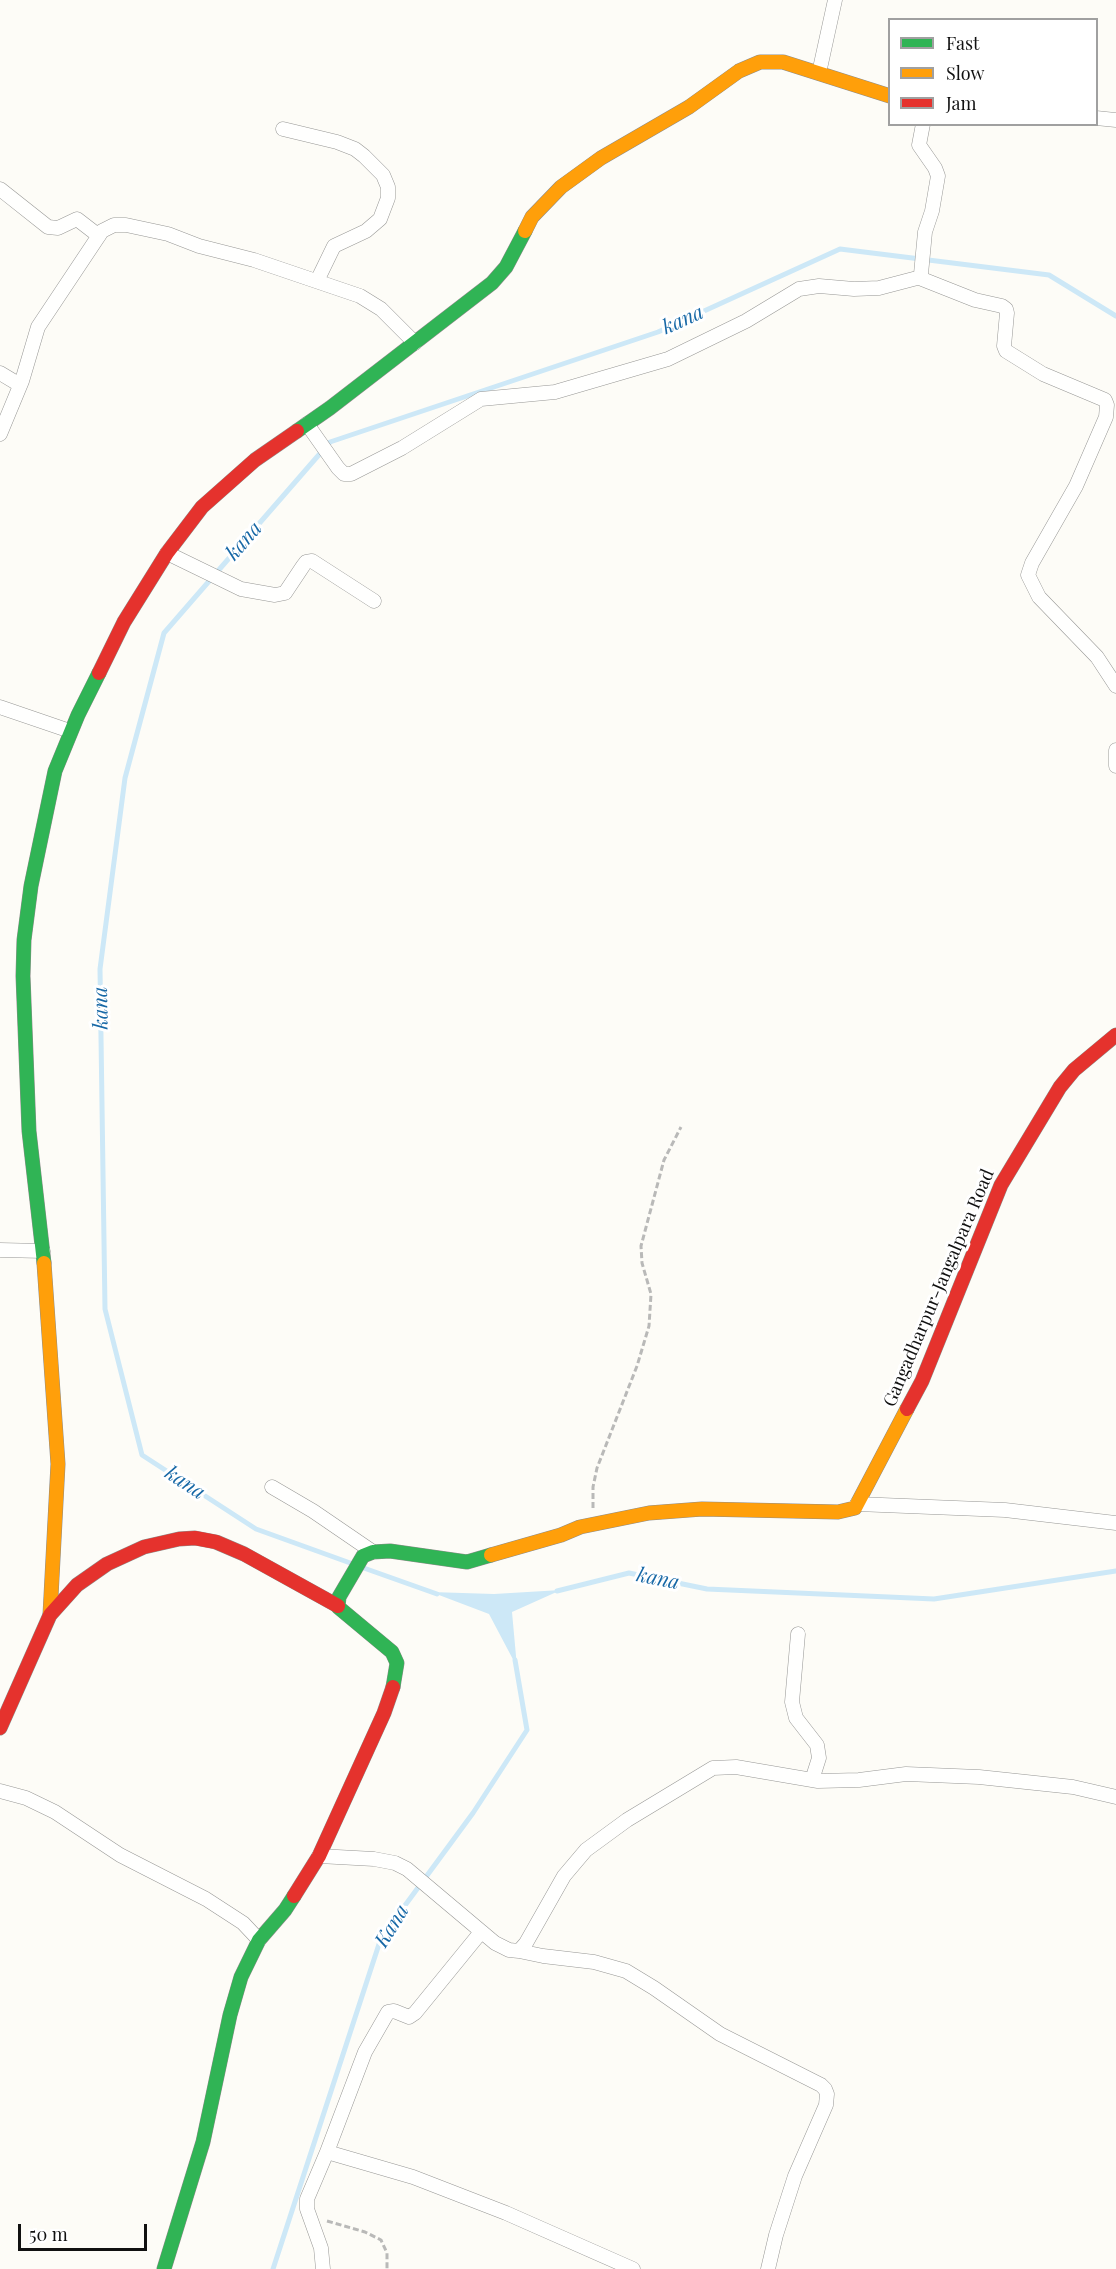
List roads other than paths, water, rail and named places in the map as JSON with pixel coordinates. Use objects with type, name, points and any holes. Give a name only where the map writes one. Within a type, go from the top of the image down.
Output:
[{"type":"street","points":[[819,73],[835,0]]},
{"type":"street","points":[[50,1615],[58,1464],[53,1359],[29,1131],[23,976],[24,940],[31,886],[55,771],[70,731],[124,622],[216,493],[255,460],[310,428],[499,277],[532,217],[561,187],[601,158],[689,107],[728,78],[753,64],[769,61],[783,62],[888,95]]},
{"type":"street","points":[[1098,118],[1116,120]]},
{"type":"street","points":[[923,126],[919,145],[938,176],[932,211],[925,232],[921,275],[928,283],[975,300],[1002,306],[1007,313],[1004,346],[1006,351],[1043,374],[1106,402],[1108,409],[1106,417],[1076,486],[1032,563],[1028,575],[1039,597],[1097,657],[1116,686]]},
{"type":"street","points":[[283,129],[337,142],[355,150],[383,175],[388,187],[388,198],[380,219],[366,231],[337,243],[328,255],[317,281]]},
{"type":"street","points":[[0,189],[48,227],[58,228],[77,219],[99,236]]},
{"type":"street","points":[[0,434],[20,385],[38,327],[99,236],[109,227],[119,225],[160,232],[360,296],[371,302],[415,343]]},
{"type":"street","points":[[310,428],[339,468],[346,474],[354,473],[402,448],[482,399],[555,392],[674,357],[767,310],[799,289],[819,286],[854,289],[879,288],[921,275]]},
{"type":"street","points":[[0,373],[20,385]]},
{"type":"street","points":[[172,556],[241,589],[275,595],[281,595],[306,562],[312,561],[374,601]]},
{"type":"street","points":[[0,707],[70,731]]},
{"type":"street","points":[[1116,750],[1116,766]]},
{"type":"street","name":"Gangadharpur-Jangalpara Road","points":[[857,1504],[922,1381],[1001,1185],[1060,1087],[1074,1070],[1116,1035]]},
{"type":"street","points":[[0,1250],[43,1251]]},
{"type":"street","points":[[272,1487],[313,1511],[373,1552]]},
{"type":"street","points":[[164,2269],[203,2142],[230,2015],[239,1986],[259,1940],[292,1901],[319,1856],[384,1713],[398,1670],[397,1659],[392,1652],[341,1612],[340,1600],[363,1556],[373,1552],[402,1552],[467,1562],[592,1525],[671,1510],[829,1513],[851,1510],[857,1504],[986,1509],[1116,1523]]},
{"type":"street","points":[[0,1728],[50,1615],[77,1585],[107,1564],[144,1546],[163,1541],[195,1538],[230,1547],[340,1600]]},
{"type":"street","points":[[798,1634],[792,1702],[796,1718],[817,1745],[819,1758],[812,1780]]},
{"type":"street","points":[[519,1951],[526,1943],[564,1876],[586,1850],[627,1820],[705,1771],[723,1766],[812,1780],[859,1780],[906,1774],[979,1777],[1073,1787],[1116,1797]]},
{"type":"street","points":[[0,1791],[26,1798],[55,1812],[120,1855],[206,1899],[243,1923],[259,1940]]},
{"type":"street","points":[[319,1856],[385,1860],[406,1869],[502,1947],[601,1964],[626,1971],[720,2034],[821,2085],[827,2094],[826,2105],[795,2176],[768,2269]]},
{"type":"street","points":[[323,2269],[321,2248],[307,2199],[364,2052],[387,2012],[394,2011],[406,2017],[412,2016],[481,1932]]},
{"type":"street","points":[[327,2152],[413,2177],[506,2213],[633,2269]]},
{"type":"water","points":[[561,1590],[512,1612],[517,1667],[489,1614],[431,1592],[494,1594]]},
{"type":"waterway","name":"kana","points":[[353,1564],[256,1529],[142,1455],[105,1309],[100,969],[125,778],[164,633],[330,442],[658,332],[840,249],[1049,275],[1116,316]]},
{"type":"waterway","name":"kana","points":[[361,1567],[437,1594]]},
{"type":"waterway","name":"kana","points":[[557,1591],[629,1573],[707,1589],[934,1599],[1116,1571]]},
{"type":"waterway","name":"Kana","points":[[273,2269],[381,1938],[473,1813],[527,1730],[515,1660]]}]
